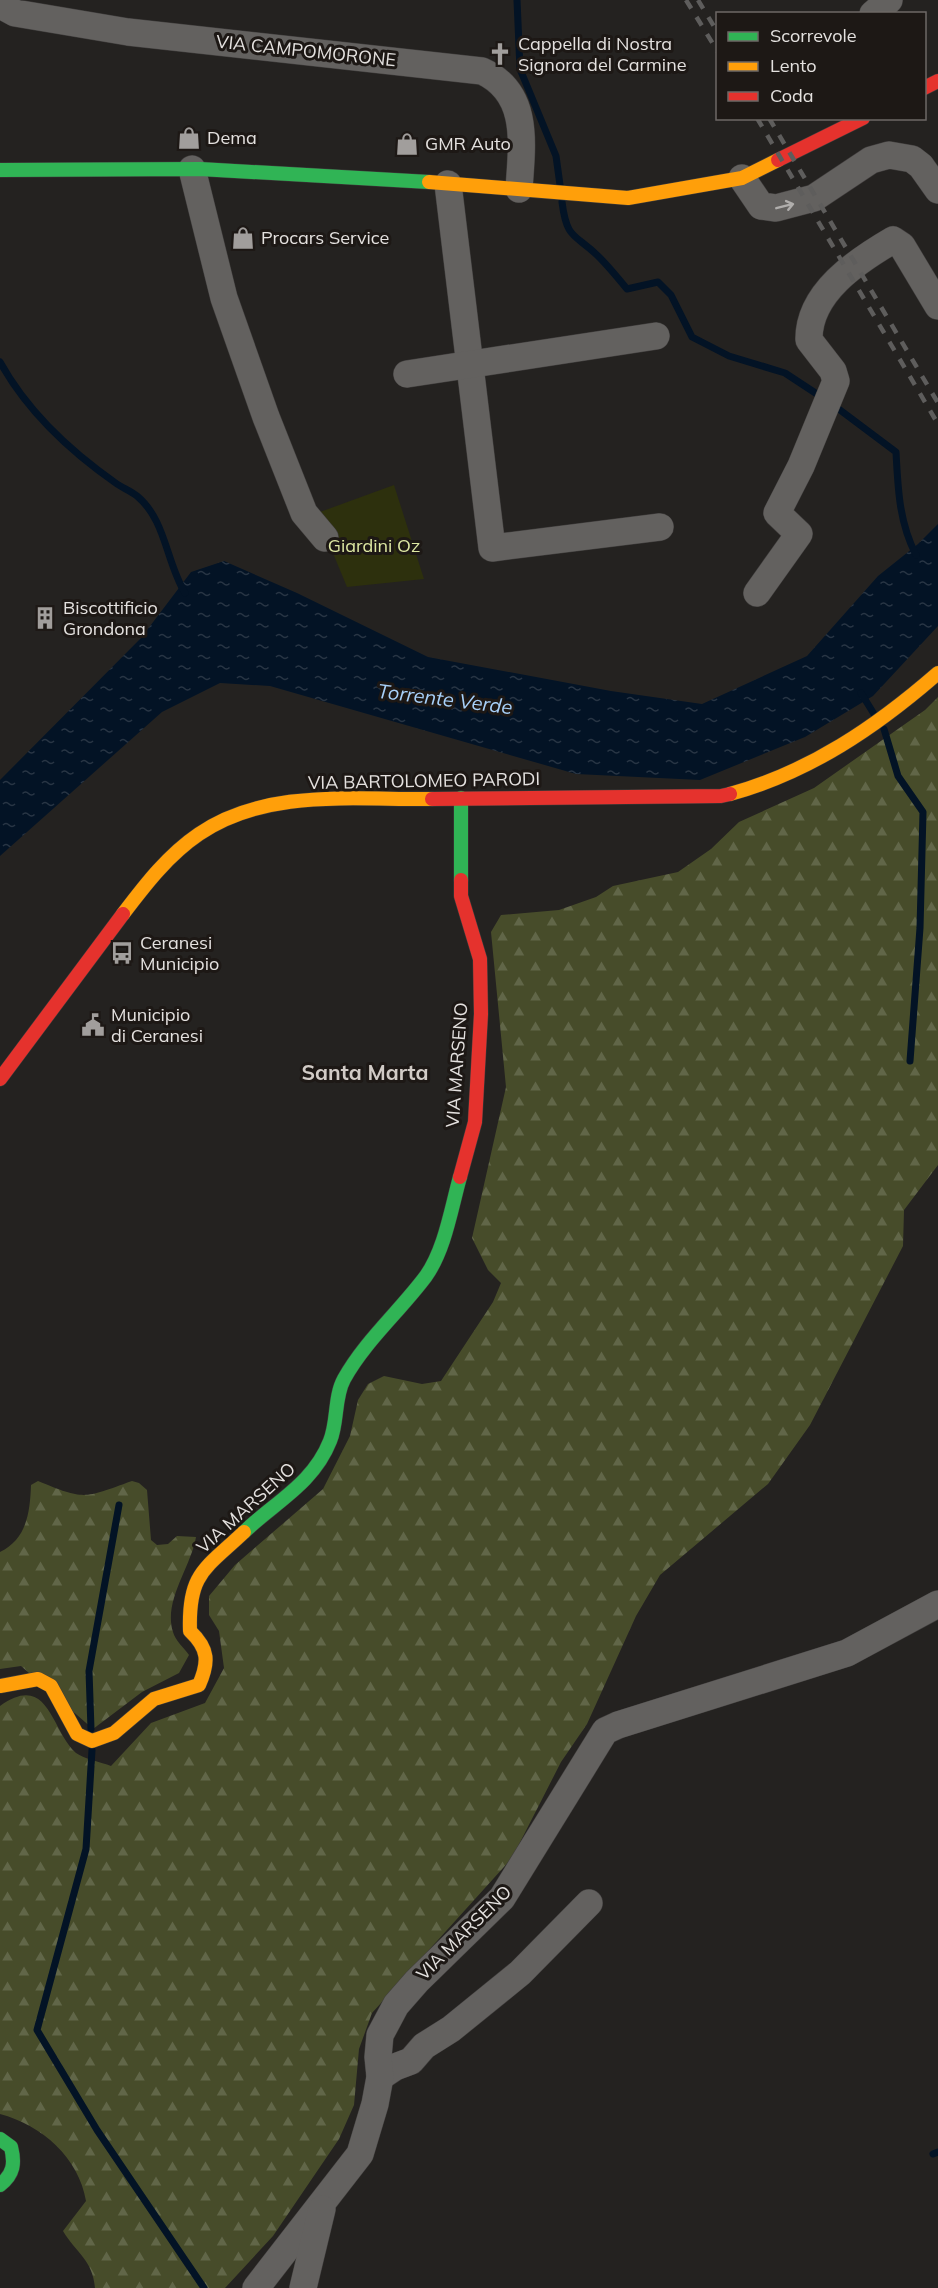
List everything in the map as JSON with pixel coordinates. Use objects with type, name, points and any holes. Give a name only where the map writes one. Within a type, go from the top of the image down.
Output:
[{"type":"main road","points":[[0,170],[192,169],[448,184],[628,198],[742,178],[828,126],[854,120]]},
{"type":"main road","name":"VIA BARTOLOMEO PARODI","points":[[0,1079],[60,994],[158,870],[182,847],[210,826],[234,815],[286,801],[721,796],[759,787],[804,768],[846,745],[916,693],[938,673]]},
{"type":"main road","name":"VIA MARSENO","points":[[0,1686],[38,1679],[51,1686],[77,1734],[92,1741],[114,1733],[154,1699],[199,1685],[209,1665],[205,1644],[190,1632],[189,1604],[197,1577],[261,1515],[291,1495],[319,1465],[331,1439],[343,1381],[377,1333],[427,1274],[440,1247],[475,1122],[481,1014],[480,959],[461,896],[461,798]]},
{"type":"main road","points":[[0,2139],[11,2147],[15,2162],[11,2176],[0,2185]]},
{"type":"street","points":[[875,12],[889,0]]},
{"type":"street","name":"VIA CAMPOMORONE","points":[[0,5],[15,14],[128,32],[482,71],[504,86],[517,106],[532,190]]},
{"type":"street","points":[[742,178],[761,206],[776,208],[814,198],[871,160],[896,155],[912,159],[921,166],[938,190]]},
{"type":"street","points":[[192,169],[224,298],[266,417],[304,513],[325,538]]},
{"type":"street","points":[[448,184],[492,548],[660,527]]},
{"type":"street","points":[[757,593],[799,534],[797,529],[777,513],[801,466],[820,414],[832,391],[835,374],[811,345],[809,335],[814,312],[828,289],[893,240],[898,241],[938,306]]},
{"type":"street","points":[[406,374],[656,336]]},
{"type":"street","name":"VIA MARSENO","points":[[256,2288],[360,2154],[368,2135],[380,2077],[378,2056],[380,2035],[396,2005],[417,1981],[502,1898],[605,1731],[847,1653],[938,1604]]},
{"type":"street","points":[[380,2077],[394,2067],[411,2061],[424,2046],[451,2029],[520,1973],[588,1903]]},
{"type":"street","points":[[303,2288],[324,2199]]},
{"type":"green space","name":"Giardini Oz","points":[[394,485],[424,579],[347,587],[330,546],[320,512]]},
{"type":"green space","points":[[938,697],[938,1165],[904,1210],[903,1246],[810,1425],[768,1484],[660,1575],[636,1616],[587,1724],[561,1762],[512,1858],[372,2013],[359,2049],[354,2105],[339,2139],[273,2236],[225,2288],[95,2288],[91,2270],[63,2231],[86,2201],[76,2171],[67,2157],[44,2135],[30,2126],[0,2114],[0,1706],[16,1697],[29,1695],[39,1700],[47,1708],[76,1753],[111,1766],[151,1723],[205,1703],[224,1668],[219,1631],[209,1615],[209,1596],[235,1565],[323,1489],[350,1436],[358,1400],[368,1384],[384,1376],[422,1384],[441,1381],[493,1302],[501,1283],[488,1270],[472,1238],[506,1087],[491,932],[501,915],[559,910],[596,897],[613,886],[678,872],[711,849],[739,822],[814,788],[925,710]]},
{"type":"green space","points":[[38,1481],[66,1492],[85,1495],[132,1481],[139,1483],[147,1490],[151,1540],[157,1545],[168,1544],[177,1536],[196,1537],[175,1596],[171,1620],[174,1635],[189,1655],[179,1673],[142,1692],[93,1729],[21,1666],[0,1669],[0,1552],[16,1540],[21,1532],[28,1515],[31,1485]]},
{"type":"water","name":"Torrente Verde","points":[[938,524],[938,626],[873,696],[805,737],[700,780],[576,774],[270,686],[220,683],[162,712],[0,856],[0,780],[141,638],[191,572],[224,561],[297,593],[428,657],[611,691],[702,704],[807,656],[878,576],[918,544]]},
{"type":"waterway","points":[[517,0],[520,69],[556,156],[560,185]]},
{"type":"waterway","points":[[562,202],[564,215],[573,235],[599,257],[627,289],[658,282],[671,295],[692,337],[729,356],[785,373],[823,398]]},
{"type":"waterway","points":[[0,362],[23,397],[51,429],[83,458],[117,484],[135,494],[147,506],[160,529],[185,593]]},
{"type":"waterway","points":[[832,404],[896,452],[903,518],[916,555]]},
{"type":"waterway","points":[[861,693],[874,714]]},
{"type":"waterway","points":[[884,729],[898,776],[923,812],[920,928],[910,1061]]},
{"type":"waterway","points":[[91,1729],[89,1671],[119,1505]]},
{"type":"waterway","points":[[92,1750],[86,1849],[37,2030],[97,2130],[204,2288]]},
{"type":"waterway","points":[[933,2154],[938,2152]]},
{"type":"railway","points":[[686,0],[716,49]]},
{"type":"railway","points":[[698,0],[716,30]]},
{"type":"railway","points":[[758,120],[938,424]]},
{"type":"railway","points":[[770,120],[938,403]]},
{"type":"traffic: fast","points":[[0,170],[200,169],[429,182]]},
{"type":"traffic: fast","points":[[461,798],[461,880]]},
{"type":"traffic: fast","points":[[244,1532],[303,1481],[323,1456],[332,1434],[344,1379],[372,1339],[416,1289],[433,1265],[447,1228],[460,1177]]},
{"type":"traffic: fast","points":[[0,2139],[11,2147],[13,2158],[11,2172],[0,2185]]},
{"type":"traffic: slow","points":[[429,182],[628,198],[742,178],[778,160]]},
{"type":"traffic: slow","points":[[730,794],[788,773],[841,746],[891,712],[938,673]]},
{"type":"traffic: slow","points":[[123,914],[177,851],[199,834],[225,819],[253,809],[312,800],[432,799]]},
{"type":"traffic: slow","points":[[0,1686],[38,1679],[51,1686],[77,1734],[92,1741],[114,1733],[154,1699],[199,1685],[206,1663],[204,1650],[190,1631],[192,1596],[196,1584],[209,1564],[244,1532]]},
{"type":"traffic: jam","points":[[926,87],[938,81]]},
{"type":"traffic: jam","points":[[778,160],[859,120]]},
{"type":"traffic: jam","points":[[432,799],[721,796],[730,794]]},
{"type":"traffic: jam","points":[[460,1177],[475,1122],[481,1014],[480,959],[461,896],[461,880]]},
{"type":"traffic: jam","points":[[0,1079],[123,914]]},
{"type":"place","name":"Cappella di Nostra Signora del Carmine","points":[[500,54]]},
{"type":"place","name":"Dema","points":[[189,138]]},
{"type":"place","name":"GMR Auto","points":[[407,144]]},
{"type":"place","name":"Procars Service","points":[[243,238]]},
{"type":"place","name":"Biscottificio Grondona","points":[[45,618]]},
{"type":"place","name":"Ceranesi Municipio","points":[[122,953]]},
{"type":"place","name":"Municipio di Ceranesi","points":[[93,1025]]},
{"type":"district","name":"Santa Marta","points":[[365,1073]]}]
